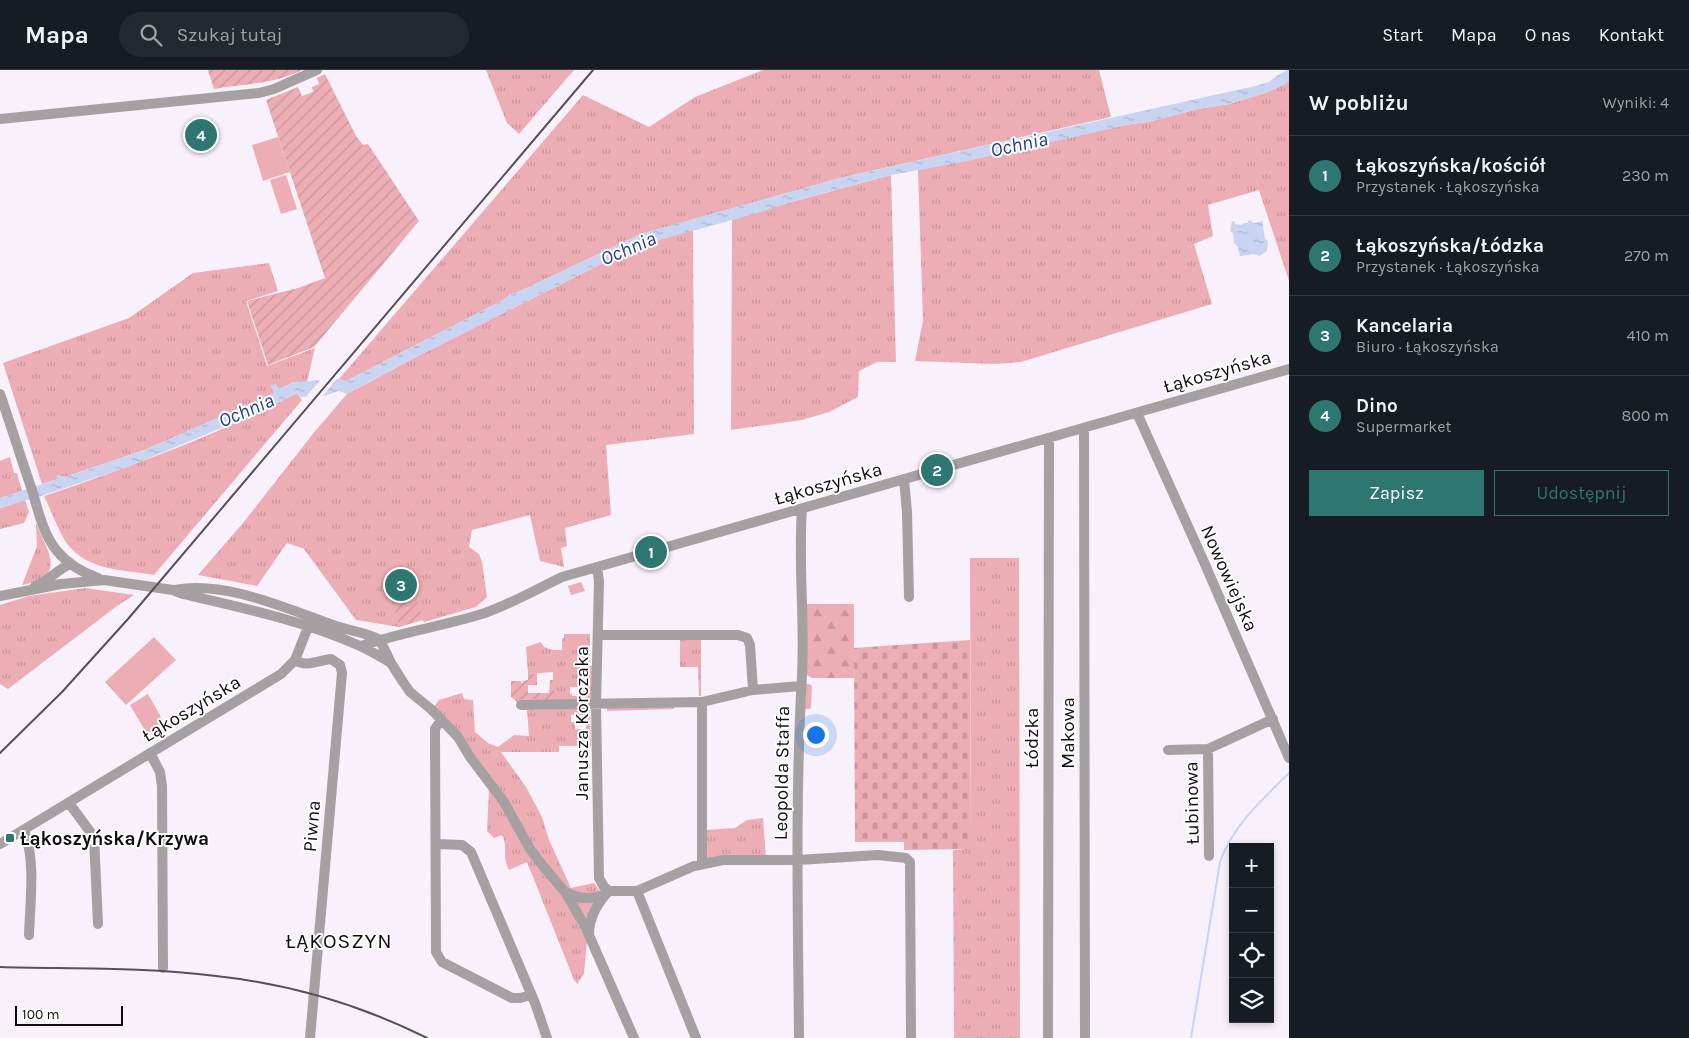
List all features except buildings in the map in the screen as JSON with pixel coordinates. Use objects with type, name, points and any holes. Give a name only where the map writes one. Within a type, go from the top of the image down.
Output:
[{"type":"street","points":[[0,119],[259,93],[274,89],[317,70]]},
{"type":"street","name":"Łąkoszyńska","points":[[361,646],[485,613],[562,577],[1288,371]]},
{"type":"street","points":[[0,394],[47,536],[57,551],[70,564],[84,573],[104,580],[173,590],[184,588],[206,589],[252,596],[361,646],[391,663]]},
{"type":"street","name":"Nowowiejska","points":[[1137,413],[1289,758]]},
{"type":"street","name":"Makowa","points":[[1084,428],[1085,1038]]},
{"type":"street","name":"Łódzka","points":[[1048,1038],[1049,438]]},
{"type":"street","points":[[904,480],[907,512],[909,597]]},
{"type":"street","name":"Leopolda Staffa","points":[[799,1038],[798,860],[802,509]]},
{"type":"street","points":[[49,578],[56,562],[57,551]]},
{"type":"street","points":[[21,591],[39,584],[59,569],[70,564]]},
{"type":"street","points":[[61,584],[68,574],[70,564]]},
{"type":"street","name":"Janusza Korczaka","points":[[597,567],[599,581],[596,704],[599,878],[607,893]]},
{"type":"street","points":[[0,596],[61,584],[104,580]]},
{"type":"street","points":[[310,622],[371,635],[380,640],[391,663],[410,692],[442,720],[458,738],[504,802],[530,849],[565,892],[585,926],[588,937],[634,1038]]},
{"type":"street","name":"Łąkoszyńska","points":[[0,844],[281,674],[295,660],[310,622]]},
{"type":"street","points":[[598,635],[738,635],[747,638],[750,644],[753,690]]},
{"type":"street","points":[[380,640],[378,648],[381,657]]},
{"type":"street","name":"Piwna","points":[[295,660],[301,664],[310,664],[331,659],[340,665],[342,673],[310,1038]]},
{"type":"street","points":[[521,705],[702,702],[753,690],[800,686]]},
{"type":"street","points":[[702,702],[702,864]]},
{"type":"street","name":"Łubinowa","points":[[1168,750],[1208,749],[1272,719]]},
{"type":"street","points":[[442,720],[435,734],[436,952],[442,962],[512,998],[531,995]]},
{"type":"street","name":"Łubinowa","points":[[1208,749],[1209,856]]},
{"type":"street","points":[[150,753],[160,772],[162,786],[163,968]]},
{"type":"street","points":[[69,803],[94,837],[98,924]]},
{"type":"street","points":[[24,830],[31,859],[29,935]]},
{"type":"street","points":[[437,844],[462,846],[471,852],[547,1038]]},
{"type":"street","points":[[565,892],[581,898],[593,899],[607,893],[637,891],[702,864],[722,860],[798,860],[878,855],[906,858],[910,862],[910,1038]]},
{"type":"street","points":[[637,891],[696,1038]]},
{"type":"street","points":[[588,937],[592,915],[607,893]]},
{"type":"green space","points":[[208,70],[302,70],[270,81],[214,89]]},
{"type":"green space","points":[[486,70],[574,70],[519,134],[507,123]]},
{"type":"green space","points":[[763,70],[1099,70],[1111,117],[844,177],[641,234],[516,293],[511,293],[505,299],[346,381],[339,379],[583,95],[649,127],[695,97]]},
{"type":"green space","points":[[325,74],[356,136],[363,145],[368,144],[419,221],[314,347],[268,365],[247,301],[298,288],[325,278],[266,100],[298,87],[302,96],[313,92],[312,87],[319,84],[317,78]]},
{"type":"green space","points":[[1289,82],[1289,281],[1259,190],[1208,205],[1213,236],[1194,244],[1212,304],[1021,362],[994,364],[915,361],[923,320],[918,170],[1131,124],[1148,122],[1198,109],[1229,104],[1268,92]]},
{"type":"green space","points":[[278,137],[290,172],[263,181],[252,145]]},
{"type":"green space","points":[[286,175],[297,209],[281,214],[270,180]]},
{"type":"green space","points":[[891,175],[896,362],[877,362],[859,371],[858,397],[829,412],[802,420],[731,430],[732,218]]},
{"type":"green space","points":[[693,230],[694,434],[606,445],[611,515],[565,528],[567,546],[561,548],[564,567],[540,561],[530,515],[472,530],[469,547],[479,554],[482,562],[487,597],[476,607],[399,627],[356,620],[304,549],[287,543],[257,586],[198,575],[243,523],[316,430],[347,394],[416,357],[637,246]]},
{"type":"green space","points":[[269,263],[278,291],[246,301],[267,366],[315,348],[307,382],[294,382],[279,389],[271,386],[275,393],[147,449],[65,477],[57,475],[58,479],[42,484],[3,363],[129,318],[193,273]]},
{"type":"green space","points":[[297,393],[302,400],[154,575],[97,565],[77,554],[65,541],[44,496],[109,474],[173,449],[236,423]]},
{"type":"green space","points":[[10,457],[14,473],[17,473],[22,491],[0,498],[0,461]]},
{"type":"green space","points":[[25,500],[29,512],[24,523],[0,529],[0,508]]},
{"type":"green space","points":[[36,523],[49,553],[50,569],[45,576],[22,585],[37,546]]},
{"type":"green space","points":[[970,558],[1019,558],[1020,1038],[954,1038],[953,850],[965,849],[971,843]]},
{"type":"green space","points":[[581,582],[585,591],[571,595],[568,586]]},
{"type":"green space","points":[[414,586],[422,620],[399,627],[391,591]]},
{"type":"green space","points":[[85,588],[134,595],[8,689],[0,684],[0,605],[29,596]]},
{"type":"green space","points":[[805,604],[854,604],[854,678],[812,678],[807,675]]},
{"type":"green space","points":[[564,634],[590,634],[590,666],[594,666],[593,699],[587,701],[517,702],[514,699],[554,699],[553,672],[528,674],[526,647],[541,642],[544,647],[562,650],[562,638],[564,638]],"holes":[[[570,687],[582,687],[582,696],[572,696],[570,694]]]},
{"type":"green space","points":[[154,637],[176,660],[126,705],[105,682]]},
{"type":"green space","points":[[701,638],[701,696],[699,696],[698,667],[680,667],[680,639]]},
{"type":"green space","points":[[970,640],[971,843],[966,849],[904,850],[904,842],[855,842],[854,648]]},
{"type":"green space","points":[[537,673],[537,685],[528,685],[528,693],[549,693],[550,680],[554,680],[554,699],[514,699],[511,697],[511,681],[521,681],[523,683],[523,681],[528,680],[528,674]]},
{"type":"green space","points":[[806,684],[812,686],[811,708],[809,709],[805,709]]},
{"type":"green space","points":[[462,693],[464,699],[473,700],[475,732],[488,743],[498,747],[514,735],[529,736],[527,710],[590,708],[591,746],[559,746],[559,752],[501,752],[526,787],[542,817],[549,840],[571,888],[594,883],[602,894],[587,927],[432,709],[439,700]],"holes":[[[571,715],[586,715],[586,729],[575,729],[575,722],[571,722]]]},
{"type":"green space","points":[[148,694],[165,724],[147,734],[130,705]]},
{"type":"green space","points":[[674,705],[674,709],[607,711],[607,706]]},
{"type":"green space","points":[[489,790],[491,790],[563,893],[587,941],[584,974],[577,984],[527,862],[509,870],[502,835],[494,838],[487,831]]},
{"type":"green space","points":[[763,818],[766,857],[705,860],[706,830],[735,828],[747,820]]},
{"type":"water","name":"Ochnia","points":[[1289,70],[1289,82],[1268,92],[1229,104],[1198,109],[1148,122],[1131,124],[968,161],[891,175],[637,246],[416,357],[347,394],[339,391],[324,396],[301,397],[296,393],[267,409],[130,466],[0,508],[0,498],[58,479],[57,475],[66,477],[147,449],[274,393],[271,385],[276,384],[279,389],[294,382],[339,379],[346,381],[505,299],[511,293],[516,293],[641,234],[844,177],[1255,86],[1269,82]]},
{"type":"water","points":[[1262,219],[1265,239],[1268,241],[1267,251],[1259,256],[1254,254],[1240,256],[1238,247],[1234,243],[1233,233],[1230,231],[1232,221],[1235,224],[1242,225],[1248,223],[1249,220],[1254,223],[1261,222]]},
{"type":"pier","points":[[339,376],[321,398],[303,400],[322,378]]},
{"type":"waterway","points":[[1191,1038],[1220,862],[1232,836],[1240,825],[1289,773]]},
{"type":"railway","points":[[0,753],[62,692],[128,619],[593,70]]},
{"type":"railway","points":[[0,967],[162,971],[270,984],[350,1006],[427,1038]]},
{"type":"place","name":"Dino","points":[[201,135]]},
{"type":"place","name":"Łąkoszyńska/Łódzka","points":[[937,470]]},
{"type":"place","name":"Łąkoszyńska/kościół","points":[[651,552]]},
{"type":"place","name":"Kancelaria","points":[[401,585]]},
{"type":"place","name":"Łąkoszyńska/Krzywa","points":[[10,838]]},
{"type":"district","name":"ŁĄKOSZYN","points":[[339,941]]}]
